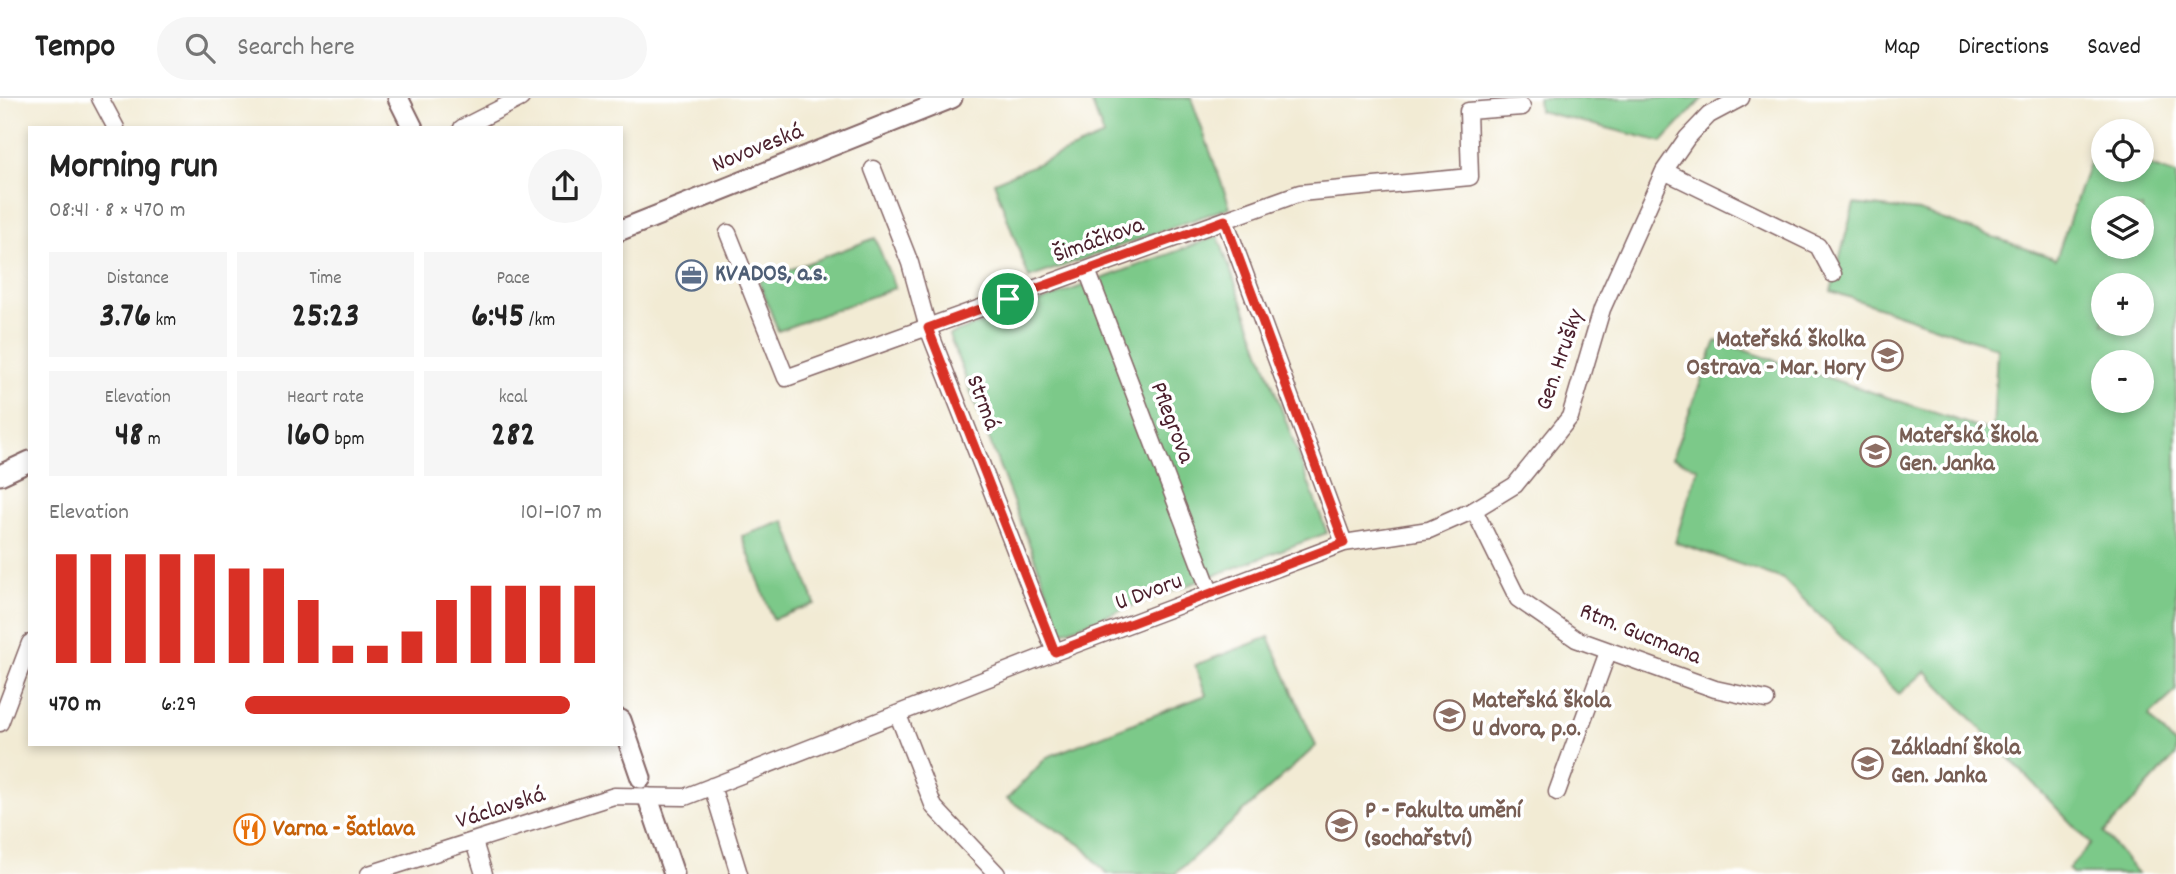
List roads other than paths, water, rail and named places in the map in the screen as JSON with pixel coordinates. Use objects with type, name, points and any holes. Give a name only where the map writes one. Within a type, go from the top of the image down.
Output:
[{"type":"street","points":[[100,98],[115,126]]},
{"type":"street","points":[[398,98],[412,126]]},
{"type":"street","points":[[465,126],[521,98]]},
{"type":"street","name":"Novoveská","points":[[623,229],[952,98]]},
{"type":"street","name":"Gen. Hrušky","points":[[1344,543],[1429,530],[1474,510],[1515,485],[1570,417],[1602,309],[1664,171],[1687,138],[1709,115],[1741,98]]},
{"type":"street","name":"Šimáčkova","points":[[728,233],[786,378],[1300,193],[1470,177],[1468,111],[1522,107]]},
{"type":"street","name":"Strmá","points":[[873,169],[910,263],[928,328],[1055,652]]},
{"type":"street","points":[[1664,171],[1818,246],[1833,274]]},
{"type":"street","points":[[1225,220],[1344,543]]},
{"type":"street","name":"Pflegrova","points":[[1087,270],[1212,593]]},
{"type":"street","points":[[0,475],[28,462]]},
{"type":"street","name":"Rtm. Gucmana","points":[[1474,510],[1518,599],[1576,639],[1716,689],[1766,700]]},
{"type":"street","name":"U Dvoru","points":[[648,798],[685,797],[1055,652],[1344,543]]},
{"type":"street","points":[[0,723],[28,648]]},
{"type":"street","points":[[1557,792],[1608,652]]},
{"type":"street","points":[[898,715],[934,807],[997,874]]},
{"type":"street","points":[[623,726],[674,874]]},
{"type":"street","points":[[712,786],[739,874]]},
{"type":"street","name":"Václavská","points":[[369,874],[614,796],[648,798]]},
{"type":"street","points":[[474,842],[484,874]]},
{"type":"place","name":"KVADOS, a.s.","points":[[692,275]]},
{"type":"place","name":"Mateřská školka Ostrava - Mar. Hory","points":[[1888,355]]},
{"type":"place","name":"Mateřská škola Gen. Janka","points":[[1876,451]]},
{"type":"place","name":"Mateřská škola U dvora, p.o.","points":[[1449,716]]},
{"type":"place","name":"Základní škola Gen. Janka","points":[[1868,763]]},
{"type":"place","name":"P - Fakulta umění (sochařství)","points":[[1342,826]]},
{"type":"place","name":"Varna - Šatlava","points":[[250,830]]}]
